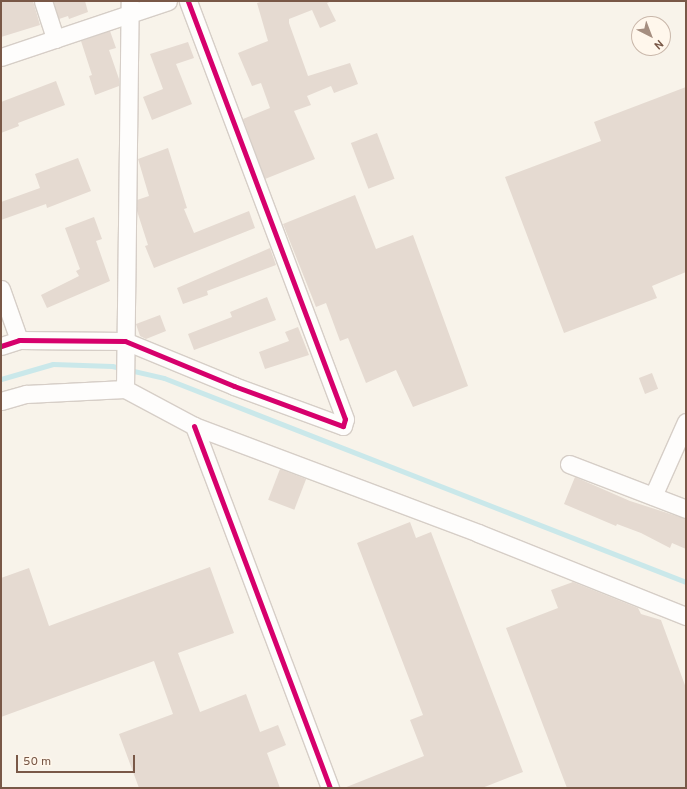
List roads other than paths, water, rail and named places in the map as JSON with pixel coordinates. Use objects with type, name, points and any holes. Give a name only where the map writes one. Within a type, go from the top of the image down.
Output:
[{"type":"street","points":[[43,1],[56,39]]},
{"type":"street","points":[[1,57],[56,39],[130,8],[168,1]]},
{"type":"street","points":[[1,346],[19,340],[124,346],[343,426],[345,419],[188,1]]},
{"type":"street","points":[[125,389],[124,346],[130,8]]},
{"type":"street","points":[[1,290],[19,340]]},
{"type":"street","points":[[1,401],[26,394],[125,389],[194,426],[441,518],[686,616]]},
{"type":"street","points":[[652,496],[686,422]]},
{"type":"street","points":[[194,426],[330,788]]},
{"type":"street","points":[[569,464],[686,509]]},
{"type":"waterway","points":[[1,379],[53,364],[112,366],[164,378],[686,582]]}]
